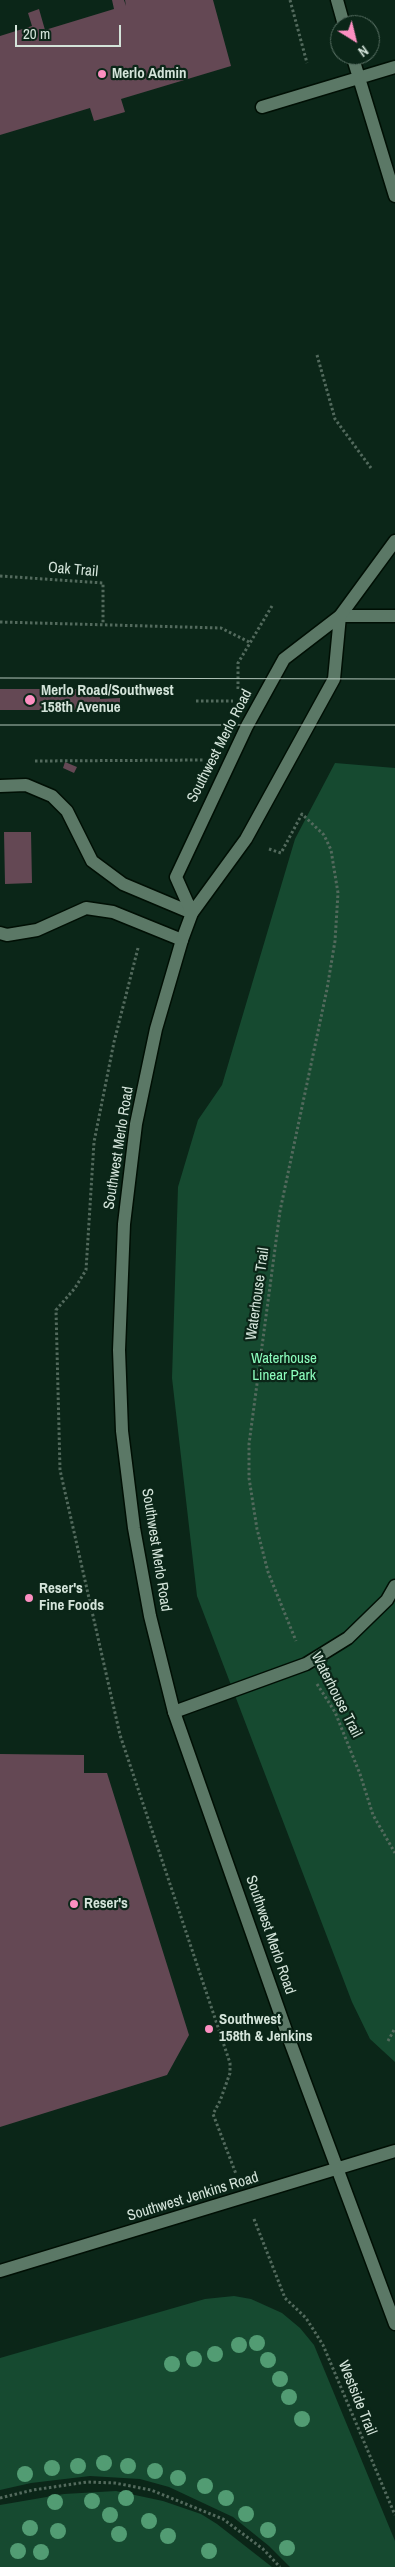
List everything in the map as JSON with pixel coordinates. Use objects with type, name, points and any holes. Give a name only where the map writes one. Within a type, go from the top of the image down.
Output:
[{"type":"street","points":[[337,0],[341,15]]},
{"type":"street","points":[[355,65],[395,196]]},
{"type":"street","points":[[262,107],[395,67]]},
{"type":"street","name":"Southwest Merlo Road","points":[[192,913],[176,876],[247,726],[284,659],[340,616],[395,541]]},
{"type":"street","points":[[340,616],[395,616]]},
{"type":"street","name":"Southwest Merlo Road","points":[[340,616],[334,679],[246,839],[192,913],[182,940],[156,1029],[136,1124],[124,1224],[119,1350],[122,1431],[134,1528],[150,1616],[174,1712],[337,2170],[395,2324]]},
{"type":"street","points":[[0,786],[26,785],[52,796],[66,811],[92,861],[123,884],[192,913]]},
{"type":"street","points":[[0,933],[7,935],[37,930],[86,908],[113,912],[182,940]]},
{"type":"street","points":[[174,1712],[306,1664],[348,1638],[388,1600],[395,1586]]},
{"type":"street","name":"Southwest Jenkins Road","points":[[0,2271],[395,2152]]},
{"type":"path","points":[[290,0],[307,63]]},
{"type":"path","points":[[317,355],[335,419],[371,468]]},
{"type":"path","name":"Oak Trail","points":[[0,576],[103,583],[103,624]]},
{"type":"path","points":[[236,693],[238,663],[272,606]]},
{"type":"path","points":[[0,622],[221,628],[249,642]]},
{"type":"path","points":[[196,701],[233,699],[228,709]]},
{"type":"path","points":[[26,785],[35,760],[204,760]]},
{"type":"path","name":"Waterhouse Trail","points":[[302,814],[324,835],[331,850],[336,871],[338,913],[327,990],[280,1211],[249,1444],[249,1478],[254,1512],[268,1572],[306,1664],[322,1694],[335,1712],[360,1774],[373,1815],[395,1854]]},
{"type":"path","points":[[388,2041],[395,2028]]},
{"type":"path","name":"Westside Trail","points":[[286,2298],[306,2318],[324,2345],[395,2515]]},
{"type":"path","points":[[0,2498],[32,2490],[87,2482],[116,2483],[151,2490],[223,2519],[262,2549],[280,2567]]},
{"type":"green space","name":"Waterhouse Linear Park","points":[[335,763],[395,768],[395,2062],[370,2039],[352,2002],[197,1596],[172,1378],[178,1187],[198,1120],[222,1085],[295,839]]},
{"type":"green space","points":[[234,2296],[251,2299],[282,2313],[300,2328],[314,2345],[395,2541],[395,2567],[290,2567],[269,2546],[233,2517],[169,2487],[140,2479],[90,2476],[31,2483],[0,2490],[0,2358],[205,2299]]},
{"type":"green space","points":[[116,2491],[163,2501],[201,2514],[217,2524],[272,2567],[0,2567],[0,2505],[64,2494]]},
{"type":"building","name":"Merlo Admin","points":[[112,0],[124,0],[126,6],[125,0],[213,0],[231,66],[121,99],[125,112],[94,121],[90,108],[0,135],[0,36],[32,26],[28,13],[39,9],[45,30],[114,9]]},
{"type":"building","points":[[0,689],[100,689],[100,699],[120,698],[120,710],[0,710]]},
{"type":"building","points":[[65,762],[77,767],[74,773],[63,768]]},
{"type":"building","points":[[4,832],[31,832],[32,883],[5,884]]},
{"type":"building","name":"Reser's","points":[[0,1754],[84,1755],[84,1773],[107,1773],[189,2035],[167,2075],[0,2127]]},
{"type":"tram line","points":[[0,678],[395,679]]},
{"type":"tram line","points":[[0,725],[395,725]]},
{"type":"place","name":"Merlo Admin","points":[[102,74]]},
{"type":"place","name":"Merlo Road/Southwest 158th Avenue","points":[[30,700]]},
{"type":"place","name":"Reser's Fine Foods","points":[[29,1598]]},
{"type":"place","name":"Reser's","points":[[74,1904]]},
{"type":"place","name":"Southwest 158th & Jenkins","points":[[209,2029]]}]
